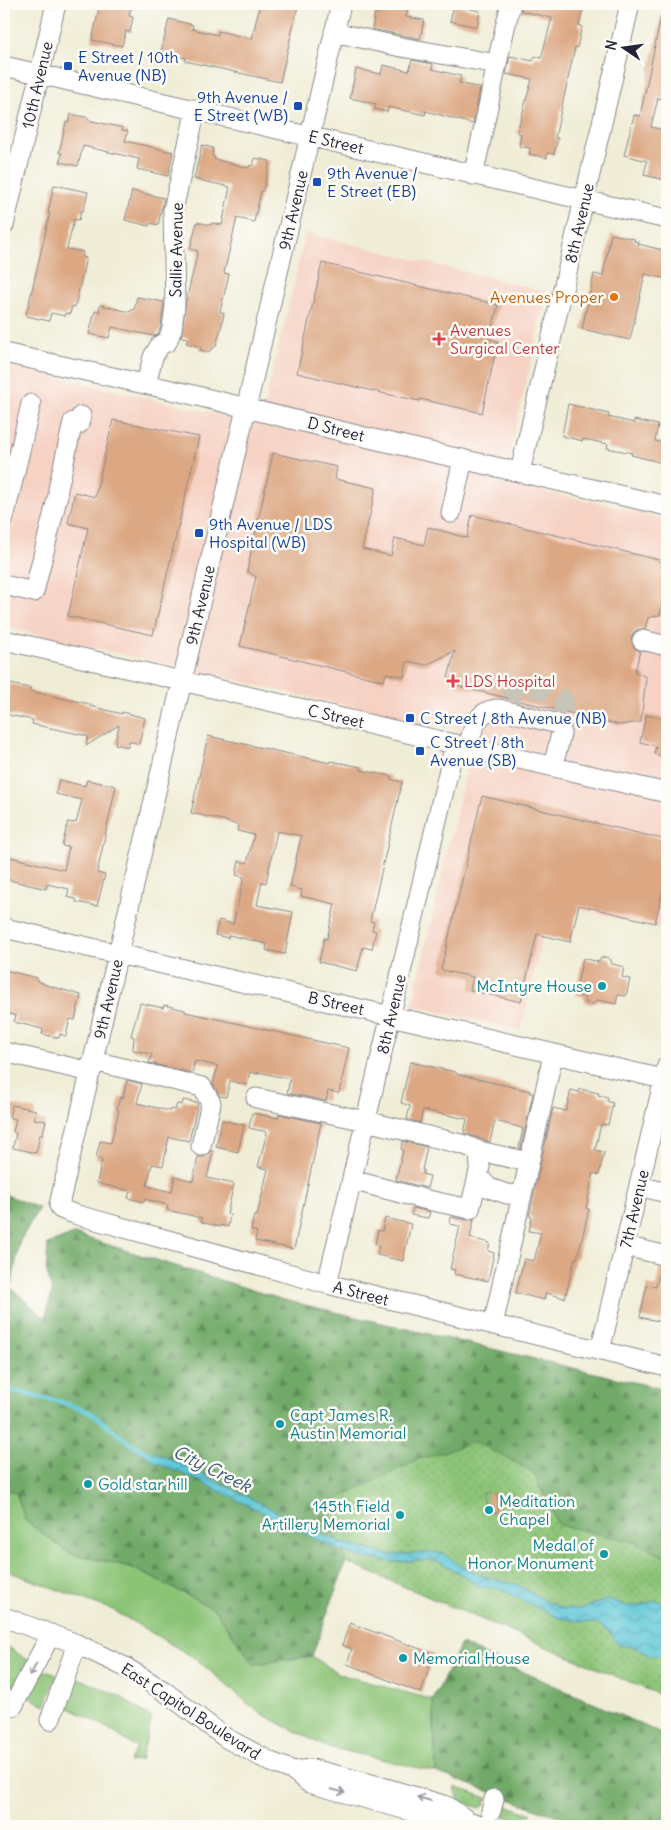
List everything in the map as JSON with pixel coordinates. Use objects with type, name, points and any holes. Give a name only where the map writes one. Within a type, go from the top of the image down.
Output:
[{"type":"street","name":"10th Avenue","points":[[4,225],[56,4]]},
{"type":"street","name":"9th Avenue","points":[[59,1205],[341,4]]},
{"type":"street","points":[[473,174],[497,64],[498,51],[511,4]]},
{"type":"street","name":"8th Avenue","points":[[520,472],[630,4]]},
{"type":"street","points":[[334,32],[401,47],[497,64]]},
{"type":"street","name":"E Street","points":[[4,66],[667,219]]},
{"type":"street","name":"Sallie Avenue","points":[[146,384],[153,357],[160,345],[167,342],[172,329],[175,306],[173,210],[196,109]]},
{"type":"street","name":"D Street","points":[[4,353],[146,384],[667,506]]},
{"type":"street","points":[[4,518],[32,404]]},
{"type":"street","points":[[4,585],[34,592],[58,492],[72,422],[80,424],[81,416]]},
{"type":"street","points":[[451,513],[463,459]]},
{"type":"street","name":"C Street","points":[[4,640],[667,793]]},
{"type":"street","points":[[642,640],[667,646]]},
{"type":"street","name":"8th Avenue","points":[[326,1284],[391,1016],[461,745],[484,713],[509,705],[558,724],[563,720],[553,766]]},
{"type":"street","name":"B Street","points":[[4,928],[554,1055],[666,1075]]},
{"type":"street","points":[[4,1052],[202,1086],[211,1103],[201,1146]]},
{"type":"street","points":[[492,1324],[554,1055]]},
{"type":"street","name":"7th Avenue","points":[[600,1351],[666,1075]]},
{"type":"street","points":[[256,1098],[366,1121],[465,1145],[479,1151],[529,1162]]},
{"type":"street","points":[[352,1180],[423,1199],[470,1208],[480,1167],[479,1151]]},
{"type":"street","points":[[478,1176],[489,1188],[507,1194],[522,1195]]},
{"type":"street","points":[[639,1186],[667,1193]]},
{"type":"street","name":"A Street","points":[[59,1205],[61,1209],[74,1214],[326,1284],[667,1367]]},
{"type":"street","points":[[625,1246],[667,1256]]},
{"type":"street","name":"East Capitol Boulevard","points":[[4,1617],[77,1644],[145,1678],[234,1742],[271,1762],[294,1771],[309,1783],[443,1820],[481,1817]]},
{"type":"street","points":[[13,1706],[51,1634]]},
{"type":"street","points":[[50,1720],[77,1644]]},
{"type":"shaded area","name":"LDS Hospital","points":[[306,233],[547,292],[503,482],[667,519],[667,930],[550,902],[521,1030],[412,1006],[474,735],[4,627],[4,365],[260,424]]},
{"type":"green space","points":[[4,1194],[39,1208],[20,1241],[11,1288],[45,1318],[52,1292],[46,1269],[48,1244],[74,1234],[284,1300],[667,1390],[667,1558],[634,1542],[558,1525],[533,1472],[327,1505],[346,1562],[312,1656],[254,1664],[213,1608],[131,1567],[69,1553],[25,1520],[16,1493],[4,1489]]},
{"type":"green space","points":[[476,1442],[533,1472],[558,1525],[634,1542],[667,1558],[667,1698],[346,1562],[326,1505],[417,1460]]},
{"type":"green space","points":[[4,1489],[16,1493],[25,1520],[69,1553],[131,1567],[213,1608],[254,1664],[312,1656],[339,1674],[433,1700],[436,1772],[324,1746],[258,1712],[196,1659],[113,1610],[4,1570]]},
{"type":"green space","points":[[4,1644],[32,1663],[10,1694],[14,1685],[4,1681]]},
{"type":"green space","points":[[461,1644],[667,1736],[667,1826],[583,1826],[436,1772],[433,1700]]},
{"type":"green space","points":[[42,1670],[57,1675],[45,1706],[27,1696]]},
{"type":"green space","points":[[76,1677],[121,1697],[152,1718],[141,1760],[129,1762],[137,1748],[101,1724],[67,1707],[62,1711],[70,1678]]},
{"type":"green space","points":[[455,1787],[487,1798],[485,1805],[480,1808],[459,1801]]},
{"type":"green space","points":[[502,1804],[532,1814],[520,1821],[503,1816],[501,1811]]},
{"type":"water","points":[[154,1452],[199,1472],[325,1536],[346,1544],[392,1555],[434,1552],[444,1554],[458,1564],[483,1576],[518,1585],[564,1609],[582,1609],[606,1600],[627,1606],[637,1606],[656,1600],[664,1603],[667,1608],[667,1653],[652,1656],[634,1647],[619,1645],[609,1632],[599,1624],[559,1618],[513,1596],[503,1589],[481,1587],[441,1562],[428,1560],[393,1562],[362,1558],[338,1550],[201,1482],[150,1460]]},
{"type":"building","points":[[100,4],[132,4],[129,16],[133,17],[130,32],[126,31],[122,46],[92,40]]},
{"type":"building","points":[[260,4],[295,4],[298,6],[280,82],[185,61],[186,58],[161,52],[169,19],[193,25],[192,29],[218,35],[218,31],[252,39]]},
{"type":"building","points":[[382,4],[409,4],[406,17],[424,20],[420,39],[372,29],[375,13],[380,13]]},
{"type":"building","points":[[522,4],[584,4],[579,26],[582,26],[577,48],[575,47],[555,138],[558,138],[554,154],[547,153],[547,158],[529,154],[530,148],[519,146],[521,134],[517,133],[532,79],[506,74],[510,56],[533,61],[535,56],[541,58],[552,18],[521,11]]},
{"type":"building","points":[[454,5],[480,11],[477,27],[450,21]]},
{"type":"building","points":[[662,12],[667,13],[667,100],[658,98],[651,127],[667,131],[667,171],[665,180],[644,175],[647,161],[624,155],[634,115],[640,116]]},
{"type":"building","points":[[412,60],[433,64],[432,69],[461,76],[459,83],[480,88],[473,124],[426,111],[425,115],[388,107],[387,112],[374,109],[376,104],[350,98],[356,69],[381,74],[383,65],[409,71]]},
{"type":"building","points":[[71,114],[123,128],[122,130],[128,131],[125,141],[173,152],[168,176],[137,169],[139,159],[83,146],[78,166],[60,162],[62,153],[59,153],[66,122],[69,122]]},
{"type":"building","points":[[202,145],[213,148],[212,156],[215,157],[214,159],[249,168],[250,165],[253,166],[255,158],[270,161],[254,222],[237,218],[224,273],[229,274],[220,312],[224,313],[222,324],[216,346],[208,352],[200,350],[201,347],[186,343],[188,338],[181,337],[186,301],[198,251],[190,249],[197,222],[222,225],[230,187],[194,179]]},
{"type":"building","points":[[54,185],[88,192],[79,220],[74,219],[67,249],[83,252],[82,257],[86,258],[75,307],[72,306],[70,314],[65,313],[65,316],[51,313],[49,321],[26,316],[50,213],[48,213]]},
{"type":"building","points":[[132,191],[164,198],[158,225],[150,223],[149,226],[125,220]]},
{"type":"building","points":[[611,234],[635,239],[634,241],[639,242],[638,244],[667,251],[667,279],[645,274],[630,340],[582,329],[594,274],[603,276]]},
{"type":"building","points":[[322,263],[498,305],[490,339],[498,341],[482,413],[420,399],[420,401],[386,394],[297,373]]},
{"type":"building","points":[[137,297],[164,302],[158,334],[154,336],[112,327],[109,338],[89,334],[95,311],[99,312],[100,305],[130,312],[134,310]]},
{"type":"building","points":[[568,404],[609,414],[608,417],[634,423],[634,420],[658,425],[655,441],[667,444],[667,464],[631,455],[632,453],[607,448],[608,444],[562,436]]},
{"type":"building","points":[[113,420],[199,437],[153,635],[68,616],[88,528],[68,523],[75,492],[95,497]]},
{"type":"building","name":"LDS Hospital","points":[[273,453],[337,467],[335,479],[376,488],[362,549],[391,556],[395,538],[424,545],[428,527],[467,538],[472,515],[659,560],[667,568],[660,615],[648,618],[645,629],[639,629],[634,632],[631,638],[634,648],[640,651],[635,672],[646,677],[641,722],[620,725],[461,687],[448,678],[455,651],[426,665],[407,661],[404,677],[386,673],[384,681],[240,646],[256,577],[247,571]]},
{"type":"building","points":[[10,684],[30,688],[29,691],[145,718],[139,744],[129,741],[128,747],[115,744],[119,725],[86,746],[88,736],[32,724],[33,720],[4,714]]},
{"type":"building","points":[[646,715],[667,719],[667,758],[654,754],[656,746],[640,742]]},
{"type":"building","points":[[208,736],[330,763],[331,761],[361,767],[361,770],[391,776],[390,779],[402,782],[370,921],[374,922],[372,930],[376,931],[372,949],[363,947],[357,971],[319,962],[324,938],[327,939],[335,904],[301,896],[302,890],[290,887],[301,836],[277,831],[266,883],[262,882],[257,905],[293,912],[285,954],[266,950],[267,944],[229,935],[228,938],[215,935],[219,920],[233,924],[244,877],[236,875],[239,861],[247,863],[254,835],[237,831],[238,825],[227,821],[191,813]]},
{"type":"building","points":[[59,780],[85,786],[87,780],[116,786],[97,873],[105,875],[97,906],[76,902],[76,899],[67,897],[69,889],[47,884],[46,889],[5,879],[10,857],[64,870],[69,847],[62,846],[68,822],[76,823],[82,800],[56,794]]},
{"type":"building","points":[[482,796],[667,840],[667,872],[655,923],[579,905],[570,942],[537,934],[521,1002],[470,990],[473,977],[441,970]]},
{"type":"building","name":"McIntyre House","points":[[606,957],[611,960],[612,964],[624,967],[622,977],[630,979],[626,996],[618,995],[616,1004],[598,1000],[593,1004],[586,1003],[584,997],[575,994],[583,958],[599,962],[601,958]]},
{"type":"building","points":[[4,970],[37,978],[37,981],[43,984],[81,995],[75,1020],[70,1019],[66,1036],[60,1034],[59,1038],[42,1034],[43,1029],[14,1022],[16,1016],[4,1012]]},
{"type":"building","points":[[140,1003],[163,1008],[164,1005],[185,1010],[185,1012],[349,1048],[339,1093],[328,1091],[326,1101],[287,1093],[290,1079],[250,1072],[247,1085],[230,1081],[226,1097],[220,1096],[213,1084],[218,1066],[195,1061],[192,1073],[149,1063],[152,1054],[133,1050],[134,1037],[131,1036]]},
{"type":"building","points":[[410,1062],[456,1072],[456,1074],[533,1093],[521,1149],[519,1148],[523,1129],[519,1127],[495,1121],[490,1142],[464,1133],[467,1119],[423,1110],[420,1123],[407,1119],[410,1106],[401,1103]]},
{"type":"building","points":[[127,1080],[142,1084],[137,1103],[170,1111],[171,1109],[175,1110],[177,1104],[182,1105],[183,1100],[198,1103],[189,1141],[169,1137],[163,1166],[152,1164],[147,1186],[172,1192],[175,1176],[193,1181],[198,1157],[205,1157],[213,1151],[207,1178],[234,1184],[227,1214],[230,1215],[228,1227],[201,1222],[202,1218],[167,1210],[168,1205],[144,1199],[144,1202],[128,1198],[130,1191],[97,1183],[102,1159],[96,1158],[100,1141],[111,1143],[119,1110],[117,1109],[120,1097],[123,1098]]},
{"type":"building","points":[[580,1089],[599,1093],[598,1095],[608,1097],[607,1101],[613,1103],[608,1125],[601,1124],[595,1150],[604,1152],[599,1175],[593,1173],[586,1208],[589,1209],[565,1298],[546,1293],[544,1300],[516,1293],[524,1259],[534,1261],[541,1233],[529,1231],[532,1217],[529,1216],[553,1108],[566,1111],[571,1090],[579,1092]]},
{"type":"building","points":[[12,1105],[36,1110],[34,1119],[46,1121],[42,1135],[40,1135],[36,1153],[13,1148],[16,1133],[13,1132],[16,1119],[9,1118]]},
{"type":"building","points":[[252,1113],[278,1118],[279,1114],[321,1123],[294,1249],[255,1241],[257,1232],[251,1230],[254,1215],[257,1216],[268,1169],[258,1167],[267,1132],[249,1128]]},
{"type":"building","points":[[222,1120],[244,1125],[238,1152],[216,1147]]},
{"type":"building","points":[[403,1141],[427,1147],[422,1174],[430,1176],[427,1188],[396,1180],[403,1150],[401,1149]]},
{"type":"building","points":[[413,1208],[430,1212],[428,1218],[411,1215]]},
{"type":"building","points":[[451,1217],[468,1220],[474,1219],[470,1238],[490,1243],[488,1251],[494,1253],[488,1281],[454,1274],[455,1270],[450,1269],[460,1226],[450,1224]]},
{"type":"building","points":[[385,1218],[411,1224],[403,1261],[377,1255],[379,1247],[375,1245],[378,1230],[382,1231]]},
{"type":"building","points":[[660,1266],[667,1267],[667,1323],[640,1317],[647,1285],[656,1287]]},
{"type":"building","points":[[487,1493],[498,1494],[498,1513],[487,1513]]},
{"type":"building","name":"Memorial House","points":[[350,1623],[434,1654],[421,1693],[347,1664],[352,1649],[342,1645]]},
{"type":"waterway","name":"City Creek","points":[[4,1389],[61,1402],[90,1412],[130,1443],[157,1458]]},
{"type":"tunnel","points":[[510,699],[517,687],[541,689],[563,699],[564,712]]},
{"type":"place","name":"E Street / 10th Avenue (NB)","points":[[68,66]]},
{"type":"place","name":"9th Avenue / E Street (WB)","points":[[298,106]]},
{"type":"place","name":"9th Avenue / E Street (EB)","points":[[317,182]]},
{"type":"place","name":"Avenues Proper","points":[[614,297]]},
{"type":"place","name":"Avenues Surgical Center","points":[[439,339]]},
{"type":"place","name":"9th Avenue / LDS Hospital (WB)","points":[[199,533]]},
{"type":"place","name":"LDS Hospital","points":[[453,681]]},
{"type":"place","name":"C Street / 8th Avenue (NB)","points":[[410,718]]},
{"type":"place","name":"C Street / 8th Avenue (SB)","points":[[420,751]]},
{"type":"place","name":"McIntyre House","points":[[602,986]]},
{"type":"place","name":"Capt James R. Austin Memorial","points":[[280,1424]]},
{"type":"place","name":"Gold star hill","points":[[88,1484]]},
{"type":"place","name":"Meditation Chapel","points":[[489,1510]]},
{"type":"place","name":"145th Field Artillery Memorial","points":[[400,1515]]},
{"type":"place","name":"Medal of Honor Monument","points":[[604,1554]]},
{"type":"place","name":"Memorial House","points":[[403,1658]]}]
